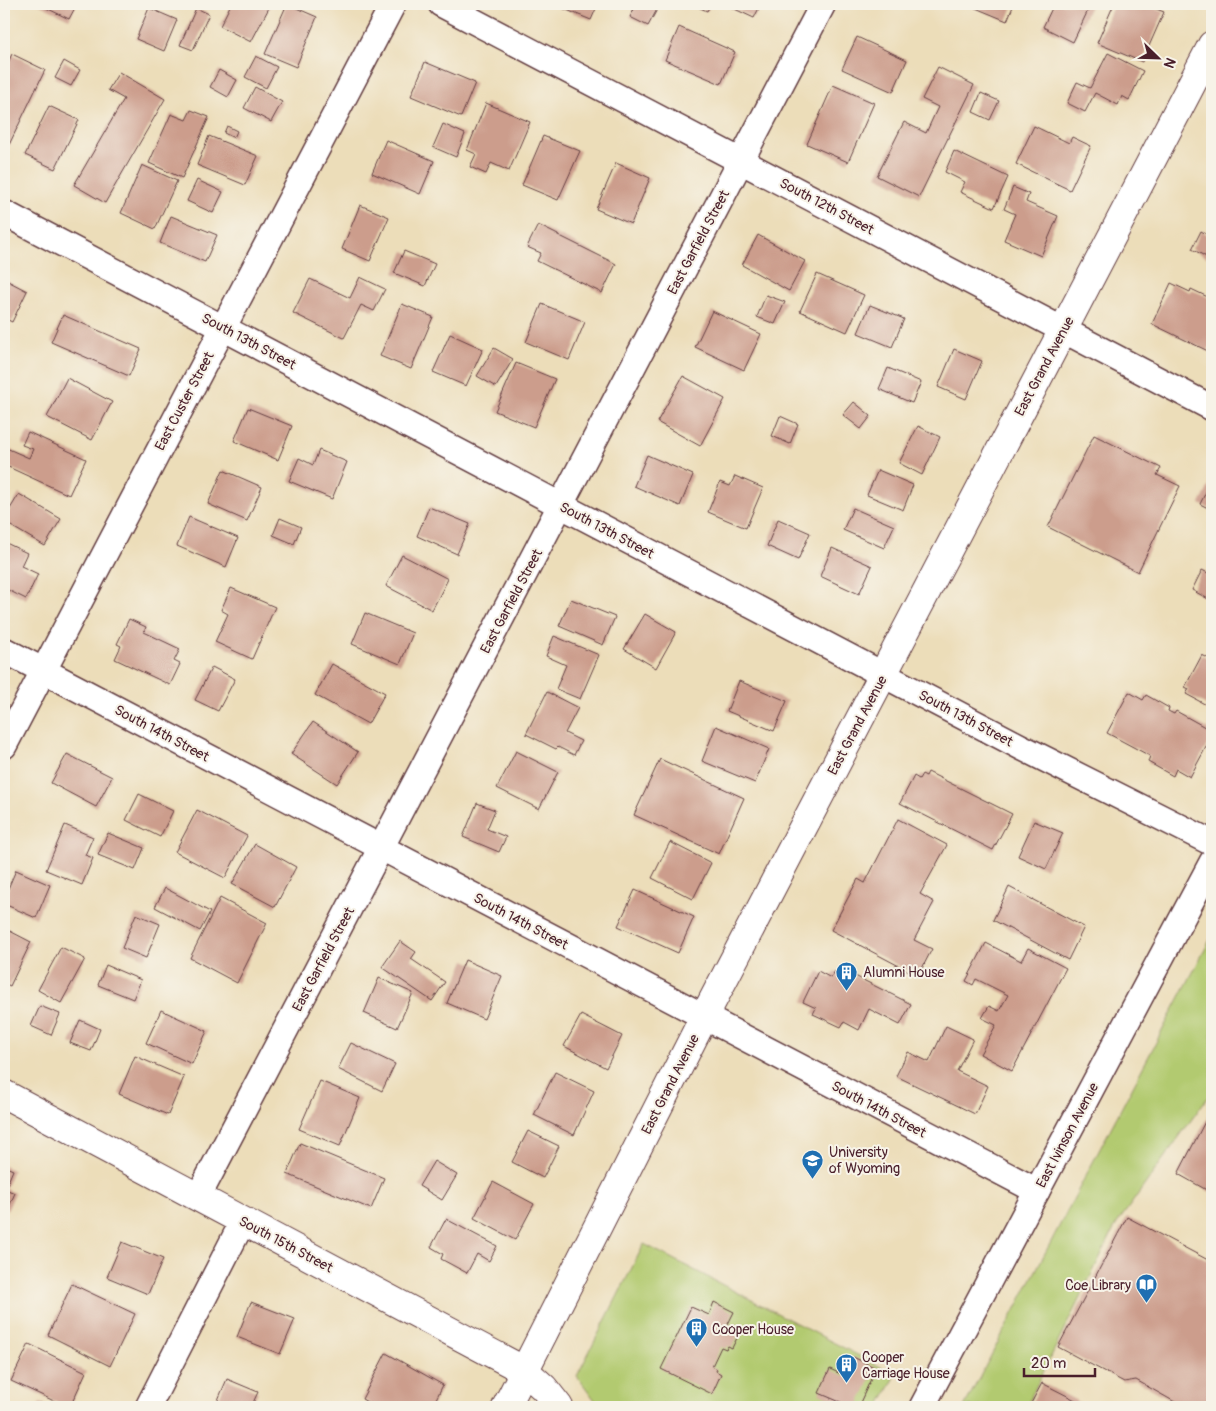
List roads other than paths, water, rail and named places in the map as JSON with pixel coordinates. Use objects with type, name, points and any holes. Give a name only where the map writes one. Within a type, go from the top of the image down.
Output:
[{"type":"main road","name":"East Grand Avenue","points":[[506,1407],[704,1017],[1212,46]]},
{"type":"main road","name":"South 15th Street","points":[[4,1094],[525,1370],[544,1388],[559,1407]]},
{"type":"street","name":"East Custer Street","points":[[4,746],[393,4]]},
{"type":"street","name":"South 12th Street","points":[[441,4],[1212,408]]},
{"type":"street","name":"East Garfield Street","points":[[198,1197],[823,4]]},
{"type":"street","name":"South 13th Street","points":[[4,213],[1051,763],[1212,843]]},
{"type":"street","name":"South 14th Street","points":[[4,650],[1037,1191]]},
{"type":"street","name":"East Ivinson Avenue","points":[[922,1407],[1212,862]]},
{"type":"street","points":[[148,1407],[243,1221]]},
{"type":"place","name":"Alumni House","points":[[847,991]]},
{"type":"place","name":"University of Wyoming","points":[[813,1179]]},
{"type":"place","name":"Coe Library","points":[[1147,1304]]},
{"type":"place","name":"Cooper House","points":[[696,1348]]},
{"type":"place","name":"Cooper Carriage House","points":[[846,1384]]}]
